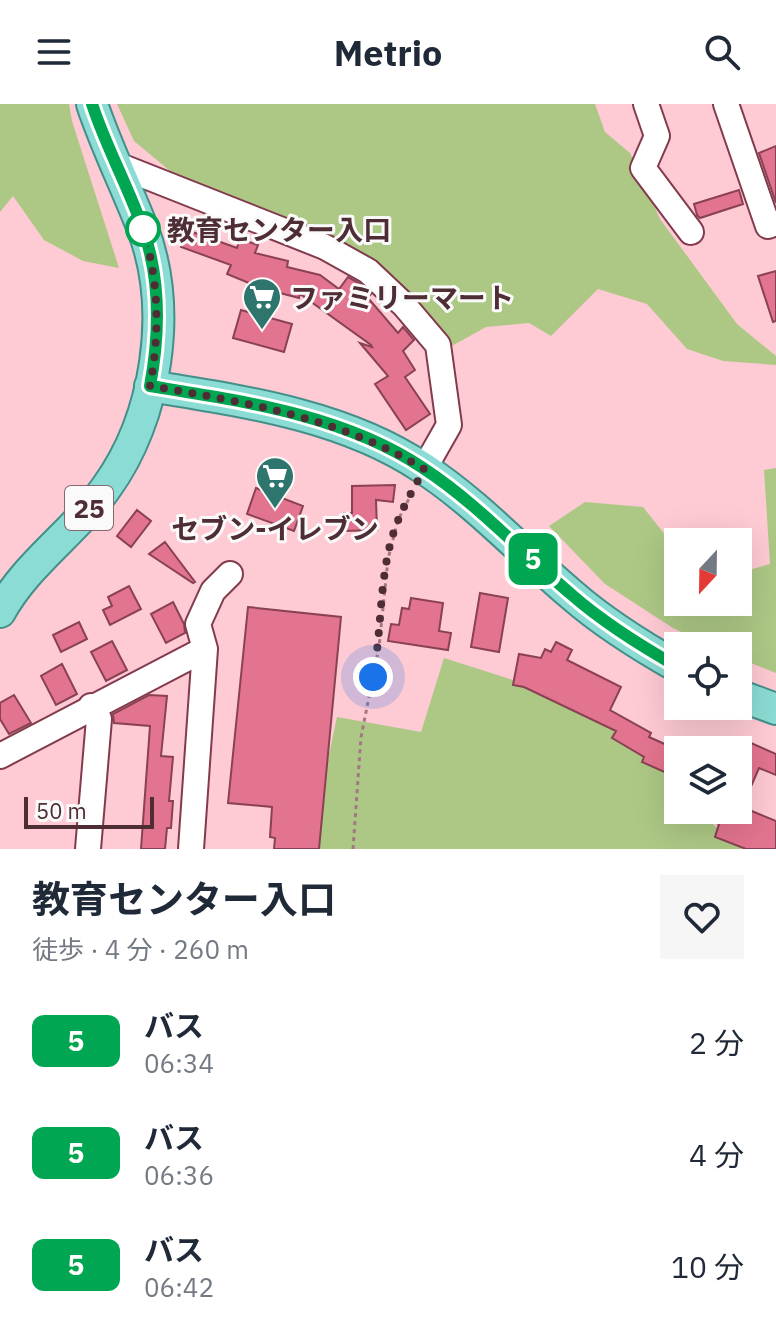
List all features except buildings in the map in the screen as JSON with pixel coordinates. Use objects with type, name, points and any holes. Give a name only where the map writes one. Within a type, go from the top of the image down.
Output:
[{"type":"main road","points":[[92,104],[143,229],[154,271],[158,310],[156,354],[150,386],[262,407],[333,425],[392,449],[424,469],[513,540],[572,596],[620,632],[664,659]]},
{"type":"main road","name":"25","points":[[0,612],[35,566],[105,490],[139,427],[150,386]]},
{"type":"main road","points":[[752,700],[776,709]]},
{"type":"street","points":[[646,104],[657,136],[643,168],[691,232]]},
{"type":"street","points":[[726,104],[768,226],[776,223]]},
{"type":"street","points":[[115,164],[325,247],[368,271],[404,305],[438,345],[449,425],[424,469]]},
{"type":"street","points":[[191,849],[205,649],[198,624],[213,591],[230,574]]},
{"type":"street","points":[[0,756],[205,649]]},
{"type":"street","points":[[88,849],[99,719],[91,706]]},
{"type":"path","points":[[353,849],[361,737],[379,647],[388,559],[398,520],[424,469]]},
{"type":"green space","points":[[0,104],[69,104],[119,268],[83,261],[44,240],[13,196],[0,212]]},
{"type":"green space","points":[[117,104],[595,104],[605,132],[630,153],[660,219],[737,324],[776,356],[776,365],[723,361],[687,349],[647,304],[598,289],[551,336],[529,323],[486,327],[450,347],[400,290],[181,180],[134,141]]},
{"type":"green space","points":[[776,468],[776,673],[752,664],[752,632],[681,632],[673,628],[605,584],[549,526],[585,502],[643,507],[664,533],[664,616],[752,616],[752,569],[770,564],[764,470]]},
{"type":"green space","points":[[444,658],[582,702],[644,746],[664,771],[664,824],[713,824],[742,849],[312,849],[311,840],[337,717],[421,732]]},
{"type":"bus line","name":"5","points":[[92,104],[143,229],[154,271],[158,310],[156,354],[150,386],[297,415],[333,425],[392,449],[473,506],[572,596],[664,660]]},
{"type":"place","name":"教育センター入口","points":[[143,229]]},
{"type":"place","name":"ファミリーマート","points":[[262,331]]},
{"type":"place","name":"セブン-イレブン","points":[[275,510]]},
{"type":"route","points":[[143,229],[154,271],[158,310],[156,354],[150,386],[277,410],[333,425],[392,449],[424,469],[398,520],[388,559],[373,677]]}]
